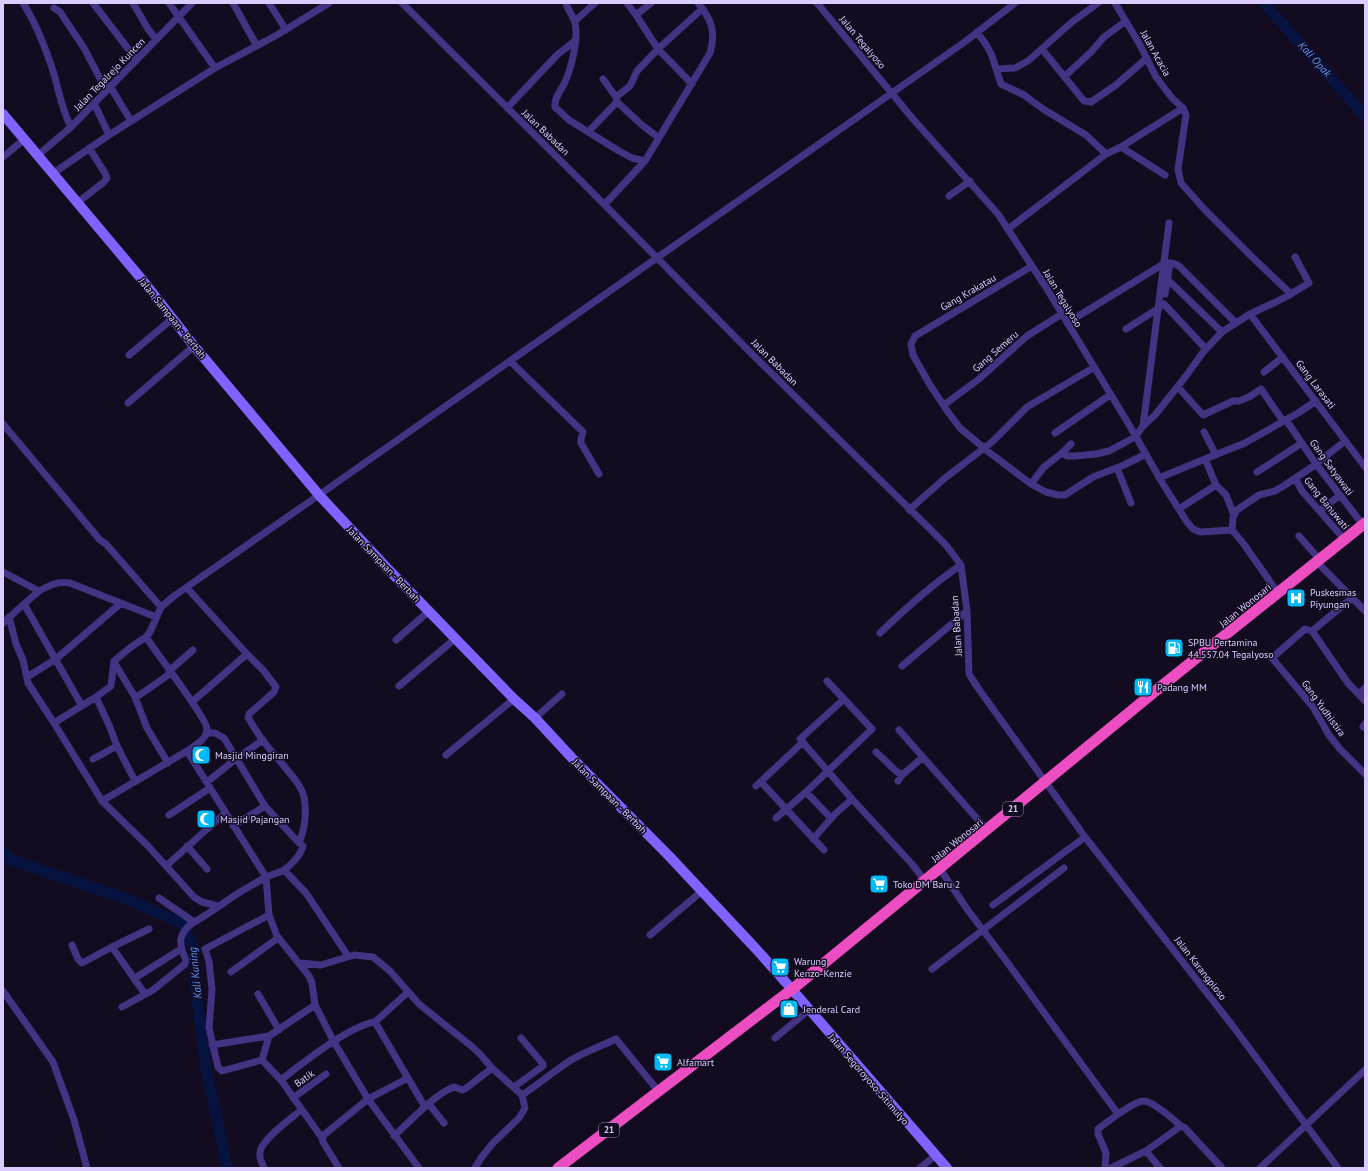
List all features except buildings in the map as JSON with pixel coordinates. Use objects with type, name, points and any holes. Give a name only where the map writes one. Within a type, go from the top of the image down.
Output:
[{"type":"highway","name":"Jalan Wonosari","points":[[558,1168],[660,1092],[686,1069],[792,989],[1164,684],[1364,524]]},
{"type":"main road","name":"Jalan Sampaan - Berbah","points":[[3,114],[144,282],[194,346],[319,495],[386,568],[514,699],[535,718],[702,892],[792,989]]},
{"type":"main road","name":"Jalan Segoroyoso-Sitimulyo","points":[[792,989],[947,1168]]},
{"type":"street","points":[[23,3],[42,40],[54,74],[64,112],[71,127]]},
{"type":"street","points":[[93,3],[136,59]]},
{"type":"street","points":[[133,3],[148,29],[156,39]]},
{"type":"street","points":[[169,3],[215,68]]},
{"type":"street","name":"Jalan Tegalrejo Kuncen","points":[[37,156],[71,127],[192,3]]},
{"type":"street","points":[[233,3],[257,46]]},
{"type":"street","points":[[269,3],[286,30]]},
{"type":"street","points":[[52,174],[109,134],[215,68],[286,30],[329,3]]},
{"type":"street","name":"Jalan Babadan","points":[[402,3],[605,204],[909,510],[946,545],[961,565],[967,610],[969,674],[1011,736],[1046,782]]},
{"type":"street","points":[[566,3],[575,21],[576,40],[571,66],[565,82],[555,99],[555,105],[558,111],[588,132],[632,158],[645,161]]},
{"type":"street","points":[[575,21],[595,3]]},
{"type":"street","points":[[627,3],[658,49],[692,84]]},
{"type":"street","points":[[636,15],[651,3]]},
{"type":"street","name":"Jalan Tegalyoso","points":[[817,3],[998,214],[1062,314],[1178,509],[1193,529],[1200,532],[1232,530]]},
{"type":"street","points":[[54,723],[111,686],[114,662],[131,646],[146,637],[161,607],[977,32],[1015,3]]},
{"type":"street","points":[[997,70],[1015,68],[1028,61],[1072,22],[1098,3]]},
{"type":"street","name":"Jalan Acacia","points":[[1115,3],[1147,58],[1156,77],[1172,98],[1184,108]]},
{"type":"street","points":[[588,132],[616,99],[630,86],[637,71],[700,6],[712,26],[714,36],[710,54],[645,161],[605,204]]},
{"type":"street","points":[[54,8],[60,12],[108,88],[131,121]]},
{"type":"street","points":[[1065,76],[1104,37],[1126,21]]},
{"type":"street","points":[[977,32],[987,46],[1001,84],[1024,95],[1043,109],[1086,135],[1106,154]]},
{"type":"street","points":[[507,108],[557,55],[576,40]]},
{"type":"street","points":[[1042,49],[1084,101],[1090,102],[1116,84],[1147,58]]},
{"type":"street","points":[[602,80],[616,99],[642,125],[659,138]]},
{"type":"street","points":[[94,103],[109,134]]},
{"type":"street","points":[[1008,229],[1106,154],[1184,108],[1186,121],[1178,169],[1180,183],[1222,228],[1291,294]]},
{"type":"street","points":[[3,157],[21,142]]},
{"type":"street","points":[[1120,147],[1165,175]]},
{"type":"street","points":[[77,203],[107,178],[89,148]]},
{"type":"street","points":[[949,196],[970,181]]},
{"type":"street","points":[[1126,329],[1161,306],[1168,280],[1169,223]]},
{"type":"street","points":[[1062,453],[1067,456],[1096,454],[1109,451],[1135,437],[1178,387],[1206,349],[1222,332],[1235,322],[1310,283],[1295,257]]},
{"type":"street","points":[[1145,424],[1168,263]]},
{"type":"street","points":[[1067,323],[1168,263],[1174,263],[1179,266],[1235,322]]},
{"type":"street","name":"Gang Krakatau","points":[[944,405],[913,355],[911,344],[915,336],[1032,266]]},
{"type":"street","points":[[1168,280],[1222,332]]},
{"type":"street","points":[[1161,306],[1206,349]]},
{"type":"street","name":"Gang Semeru","points":[[944,405],[979,379],[1028,336],[1062,314]]},
{"type":"street","name":"Gang Larasati","points":[[1250,314],[1365,467]]},
{"type":"street","points":[[129,355],[172,319]]},
{"type":"street","points":[[128,403],[194,346]]},
{"type":"street","points":[[1264,372],[1283,357]]},
{"type":"street","points":[[510,361],[582,432],[580,439],[581,443],[599,474]]},
{"type":"street","points":[[909,510],[945,478],[984,449],[1027,407],[1093,368]]},
{"type":"street","name":"Gang Satyawati","points":[[1178,387],[1203,415],[1233,401],[1239,401],[1249,397],[1261,389],[1316,464],[1364,524]]},
{"type":"street","points":[[1055,433],[1110,395]]},
{"type":"street","points":[[1159,478],[1216,454],[1240,446],[1285,421],[1316,401]]},
{"type":"street","points":[[944,405],[960,428],[984,449],[1031,484],[1046,492],[1066,495],[1093,477],[1117,468],[1146,454]]},
{"type":"street","points":[[3,424],[100,540],[106,544],[161,607]]},
{"type":"street","points":[[1204,432],[1216,454]]},
{"type":"street","points":[[1278,593],[1243,543],[1232,530],[1234,515],[1237,510],[1259,495],[1275,491],[1316,464],[1345,441]]},
{"type":"street","points":[[1257,472],[1302,443]]},
{"type":"street","points":[[1031,484],[1044,467],[1071,444]]},
{"type":"street","points":[[1205,459],[1216,485],[1226,495],[1234,515]]},
{"type":"street","points":[[1117,468],[1131,503]]},
{"type":"street","name":"Gang Banuwati","points":[[1295,478],[1302,490],[1345,540]]},
{"type":"street","points":[[1178,509],[1216,485]]},
{"type":"street","points":[[1320,511],[1340,494]]},
{"type":"street","points":[[1299,536],[1318,561],[1352,598],[1364,607]]},
{"type":"street","points":[[880,633],[907,607],[937,582],[961,565]]},
{"type":"street","points":[[3,572],[39,591]]},
{"type":"street","points":[[3,623],[39,591],[54,584],[64,582],[156,617]]},
{"type":"street","points":[[187,588],[263,670],[276,687],[274,692],[249,714],[248,717],[262,740],[298,783],[304,796],[306,818],[304,830],[299,843]]},
{"type":"street","name":"Gang Yudhistira","points":[[1352,598],[1312,631],[1305,629],[1272,658],[1313,707],[1329,735],[1365,774]]},
{"type":"street","points":[[24,604],[82,706]]},
{"type":"street","points":[[27,677],[56,659],[120,604]]},
{"type":"street","points":[[902,666],[967,610]]},
{"type":"street","points":[[396,640],[429,611]]},
{"type":"street","points":[[9,617],[16,644],[23,660],[28,683],[102,801],[148,846],[198,900],[218,906]]},
{"type":"street","points":[[1312,631],[1348,683],[1365,701]]},
{"type":"street","points":[[102,801],[188,751],[205,738],[207,733],[207,725],[146,637]]},
{"type":"street","points":[[399,686],[456,638]]},
{"type":"street","points":[[135,696],[141,694],[170,672],[193,650]]},
{"type":"street","points":[[192,702],[247,654]]},
{"type":"street","points":[[114,662],[135,696],[147,728],[168,763]]},
{"type":"street","points":[[776,818],[806,792],[872,729],[827,681]]},
{"type":"street","points":[[1359,694],[1365,688]]},
{"type":"street","points":[[535,718],[562,694]]},
{"type":"street","points":[[96,697],[109,725],[116,746],[135,781]]},
{"type":"street","points":[[446,755],[514,699]]},
{"type":"street","points":[[844,699],[800,739],[852,799],[912,864],[925,881]]},
{"type":"street","points":[[899,730],[922,758],[987,830]]},
{"type":"street","points":[[122,1007],[153,990],[185,964],[186,960],[181,949],[181,938],[184,931],[192,923],[266,877],[284,870],[300,853],[303,846],[265,806],[224,738],[215,733],[207,733]]},
{"type":"street","points":[[169,816],[208,785],[237,758],[262,740]]},
{"type":"street","points":[[803,742],[759,784],[787,809],[824,850]]},
{"type":"street","points":[[93,758],[116,746]]},
{"type":"street","points":[[188,751],[233,826],[266,877],[269,915],[278,938],[300,963],[309,976],[312,983],[315,1005],[334,1042],[368,1099],[419,1168]]},
{"type":"street","points":[[876,752],[896,771],[900,778],[922,758]]},
{"type":"street","name":"Jalan Karangploso","points":[[1046,782],[1085,836],[1232,1024],[1338,1168]]},
{"type":"street","points":[[806,792],[832,818]]},
{"type":"street","points":[[813,839],[852,799]]},
{"type":"street","points":[[233,826],[265,806]]},
{"type":"street","points":[[166,866],[225,813]]},
{"type":"street","points":[[994,905],[1011,888],[1085,836]]},
{"type":"street","points":[[187,846],[207,869]]},
{"type":"street","points":[[932,969],[1064,868]]},
{"type":"street","points":[[940,869],[982,930],[1118,1114]]},
{"type":"street","points":[[284,870],[306,893],[348,956]]},
{"type":"street","points":[[1011,888],[1019,902]]},
{"type":"street","points":[[650,934],[702,892]]},
{"type":"street","points":[[159,898],[192,923]]},
{"type":"street","points":[[262,1060],[222,1071],[218,1068],[209,1028],[212,990],[210,970],[205,949],[269,915]]},
{"type":"street","points":[[72,945],[78,959],[82,963],[149,929]]},
{"type":"street","points":[[231,972],[278,938]]},
{"type":"street","points":[[112,947],[145,994]]},
{"type":"street","points":[[135,978],[181,949]]},
{"type":"street","points":[[300,963],[321,965],[354,955],[373,957],[385,966],[419,1004],[479,1052],[492,1068],[522,1095],[524,1108],[522,1114],[493,1143],[475,1168]]},
{"type":"street","points":[[3,991],[53,1062],[74,1120],[85,1167]]},
{"type":"street","points":[[281,1080],[334,1042],[368,1023],[375,1022],[408,992]]},
{"type":"street","points":[[258,994],[279,1030]]},
{"type":"street","points":[[212,1045],[269,1036],[315,1005]]},
{"type":"street","points":[[775,1038],[809,1010]]},
{"type":"street","points":[[375,1022],[408,1078],[427,1105],[444,1123]]},
{"type":"street","points":[[262,1060],[269,1036]]},
{"type":"street","points":[[514,1088],[543,1066],[543,1064],[521,1038]]},
{"type":"street","points":[[522,1095],[572,1059],[616,1039],[660,1092]]},
{"type":"street","points":[[262,1060],[281,1080],[322,1138],[326,1149],[339,1168]]},
{"type":"street","points":[[394,1136],[427,1105],[454,1087],[462,1090],[466,1089],[492,1068]]},
{"type":"street","points":[[1260,1168],[1365,1070]]},
{"type":"street","name":"Batik","points":[[293,1098],[326,1074]]},
{"type":"street","points":[[322,1138],[368,1099],[408,1078]]},
{"type":"street","points":[[1105,1168],[1106,1153],[1098,1134],[1098,1129],[1118,1114],[1138,1102],[1146,1101],[1184,1127],[1222,1168]]},
{"type":"street","points":[[264,1168],[259,1152],[261,1146],[301,1110]]},
{"type":"street","points":[[1110,1168],[1146,1151],[1181,1126]]},
{"type":"street","points":[[1146,1151],[1160,1168]]},
{"type":"street","points":[[920,1168],[936,1155]]},
{"type":"waterway","name":"Kali Opak","points":[[1265,3],[1365,116]]},
{"type":"waterway","name":"Kali Kuning","points":[[3,853],[11,860],[127,899],[183,924],[194,949],[195,984],[206,1068],[227,1168]]},
{"type":"place","name":"Puskesmas Piyungan","points":[[1296,598]]},
{"type":"place","name":"SPBU Pertamina 44.557.04 Tegalyoso","points":[[1174,648]]},
{"type":"place","name":"Padang MM","points":[[1143,687]]},
{"type":"place","name":"Masjid Minggiran","points":[[201,755]]},
{"type":"place","name":"Masjid Pajangan","points":[[206,819]]},
{"type":"place","name":"Toko DM Baru 2","points":[[879,884]]},
{"type":"place","name":"Warung Kenzo-Kenzie","points":[[780,967]]},
{"type":"place","name":"Jenderal Card","points":[[789,1009]]},
{"type":"place","name":"Alfamart","points":[[663,1062]]}]
